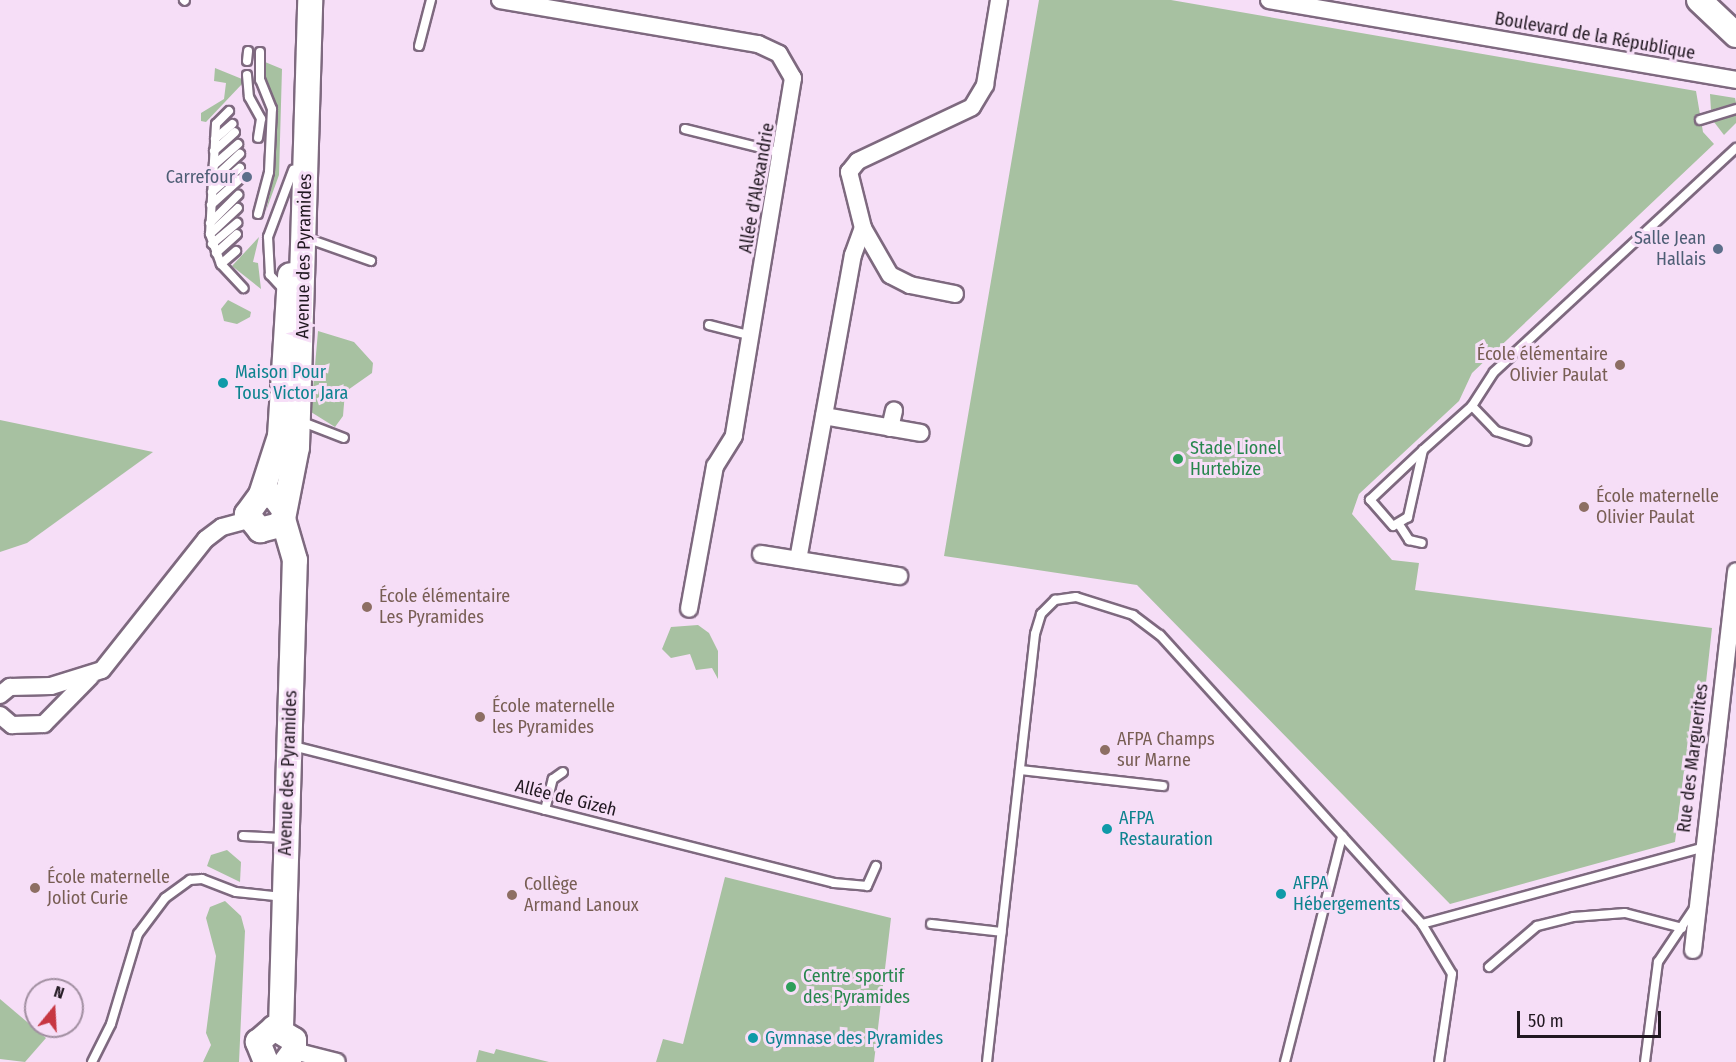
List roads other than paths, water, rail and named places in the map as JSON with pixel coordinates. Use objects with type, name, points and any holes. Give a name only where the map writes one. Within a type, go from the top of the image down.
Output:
[{"type":"main road","name":"Avenue des Pyramides","points":[[264,1061],[258,1042],[274,1029],[280,838],[283,566],[270,520],[274,496],[261,495],[280,436],[289,296],[281,168],[298,0]]},
{"type":"main road","name":"Avenue des Pyramides","points":[[274,1029],[273,896],[289,745],[295,560],[270,520],[300,422],[310,0]]},
{"type":"main road","points":[[1699,0],[1736,34]]},
{"type":"main road","points":[[274,1029],[291,1035],[290,1057]]},
{"type":"street","name":"Allée d'Alexandrie","points":[[500,0],[770,48],[790,69],[795,86],[733,438],[715,466],[689,609]]},
{"type":"street","points":[[955,294],[898,282],[862,228],[848,180],[852,166],[972,107],[985,85],[999,0]]},
{"type":"street","name":"Boulevard de la République","points":[[1269,0],[1736,81]]},
{"type":"street","points":[[798,560],[862,228]]},
{"type":"street","points":[[890,428],[894,410]]},
{"type":"street","points":[[824,416],[921,433]]},
{"type":"street","points":[[0,715],[12,725],[44,724],[90,677],[119,652],[206,539],[270,520]]},
{"type":"street","points":[[761,554],[899,576]]},
{"type":"street","name":"Rue des Marguerites","points":[[1693,950],[1701,848],[1736,571]]},
{"type":"street","points":[[0,695],[10,687],[51,686],[90,677]]},
{"type":"street","points":[[290,1057],[326,1061]]},
{"type":"lane","points":[[419,46],[431,0]]},
{"type":"lane","points":[[247,61],[248,51]]},
{"type":"lane","points":[[260,52],[260,80],[272,109],[271,140],[261,161]]},
{"type":"lane","points":[[247,75],[247,94],[258,130]]},
{"type":"lane","points":[[1700,120],[1736,109]]},
{"type":"lane","points":[[229,111],[216,124],[210,234],[221,264],[243,288]]},
{"type":"lane","points":[[214,151],[234,128],[215,140]]},
{"type":"lane","points":[[685,129],[783,153]]},
{"type":"lane","points":[[214,165],[238,144]]},
{"type":"lane","points":[[1423,450],[1408,517],[1400,526],[1393,526],[1370,500],[1423,450],[1472,406],[1494,372],[1736,148]]},
{"type":"lane","points":[[260,189],[264,179],[281,168],[266,151]]},
{"type":"lane","points":[[213,179],[240,154]]},
{"type":"lane","points":[[212,192],[240,168]]},
{"type":"lane","points":[[258,214],[264,179]]},
{"type":"lane","points":[[211,205],[239,180]]},
{"type":"lane","points":[[210,223],[238,195]]},
{"type":"lane","points":[[210,234],[238,208]]},
{"type":"lane","points":[[212,244],[237,223]]},
{"type":"lane","points":[[216,254],[237,234]]},
{"type":"lane","points":[[304,237],[370,261]]},
{"type":"lane","points":[[221,264],[236,250]]},
{"type":"lane","points":[[709,325],[752,336]]},
{"type":"lane","points":[[1472,406],[1496,431],[1526,441]]},
{"type":"lane","points":[[300,422],[344,438]]},
{"type":"lane","points":[[1400,526],[1410,540],[1422,543]]},
{"type":"lane","points":[[987,1062],[1020,770],[1041,614],[1055,600],[1076,597],[1133,615],[1160,635],[1422,924],[1452,974],[1439,1062]]},
{"type":"lane","name":"Allée de Gizeh","points":[[289,745],[545,810],[589,826],[834,883],[867,885],[876,866]]},
{"type":"lane","points":[[1020,770],[1163,786]]},
{"type":"lane","points":[[545,810],[552,779],[563,772]]},
{"type":"lane","points":[[243,836],[280,838]]},
{"type":"lane","points":[[1285,1062],[1342,836]]},
{"type":"lane","points":[[1422,924],[1701,848]]},
{"type":"lane","points":[[92,1062],[111,1024],[135,941],[165,898],[190,880],[202,879],[236,892],[273,896]]},
{"type":"lane","points":[[1645,1062],[1658,962],[1696,904]]},
{"type":"lane","points":[[1489,968],[1537,926],[1573,917],[1625,913],[1682,928]]},
{"type":"lane","points":[[931,924],[1002,932]]},
{"type":"place","name":"Carrefour","points":[[247,177]]},
{"type":"place","name":"Salle Jean Hallais","points":[[1718,249]]},
{"type":"place","name":"École élémentaire Olivier Paulat","points":[[1620,365]]},
{"type":"place","name":"Maison Pour Tous Victor Jara","points":[[223,383]]},
{"type":"place","name":"Stade Lionel Hurtebize","points":[[1178,459]]},
{"type":"place","name":"École maternelle Olivier Paulat","points":[[1584,507]]},
{"type":"place","name":"École élémentaire Les Pyramides","points":[[367,607]]},
{"type":"place","name":"École maternelle les Pyramides","points":[[480,717]]},
{"type":"place","name":"AFPA Champs sur Marne","points":[[1105,750]]},
{"type":"place","name":"AFPA Restauration","points":[[1107,829]]},
{"type":"place","name":"École maternelle Joliot Curie","points":[[35,888]]},
{"type":"place","name":"AFPA Hébergements","points":[[1281,894]]},
{"type":"place","name":"Collège Armand Lanoux","points":[[512,895]]},
{"type":"place","name":"Centre sportif des Pyramides","points":[[791,987]]},
{"type":"place","name":"Gymnase des Pyramides","points":[[753,1038]]}]
